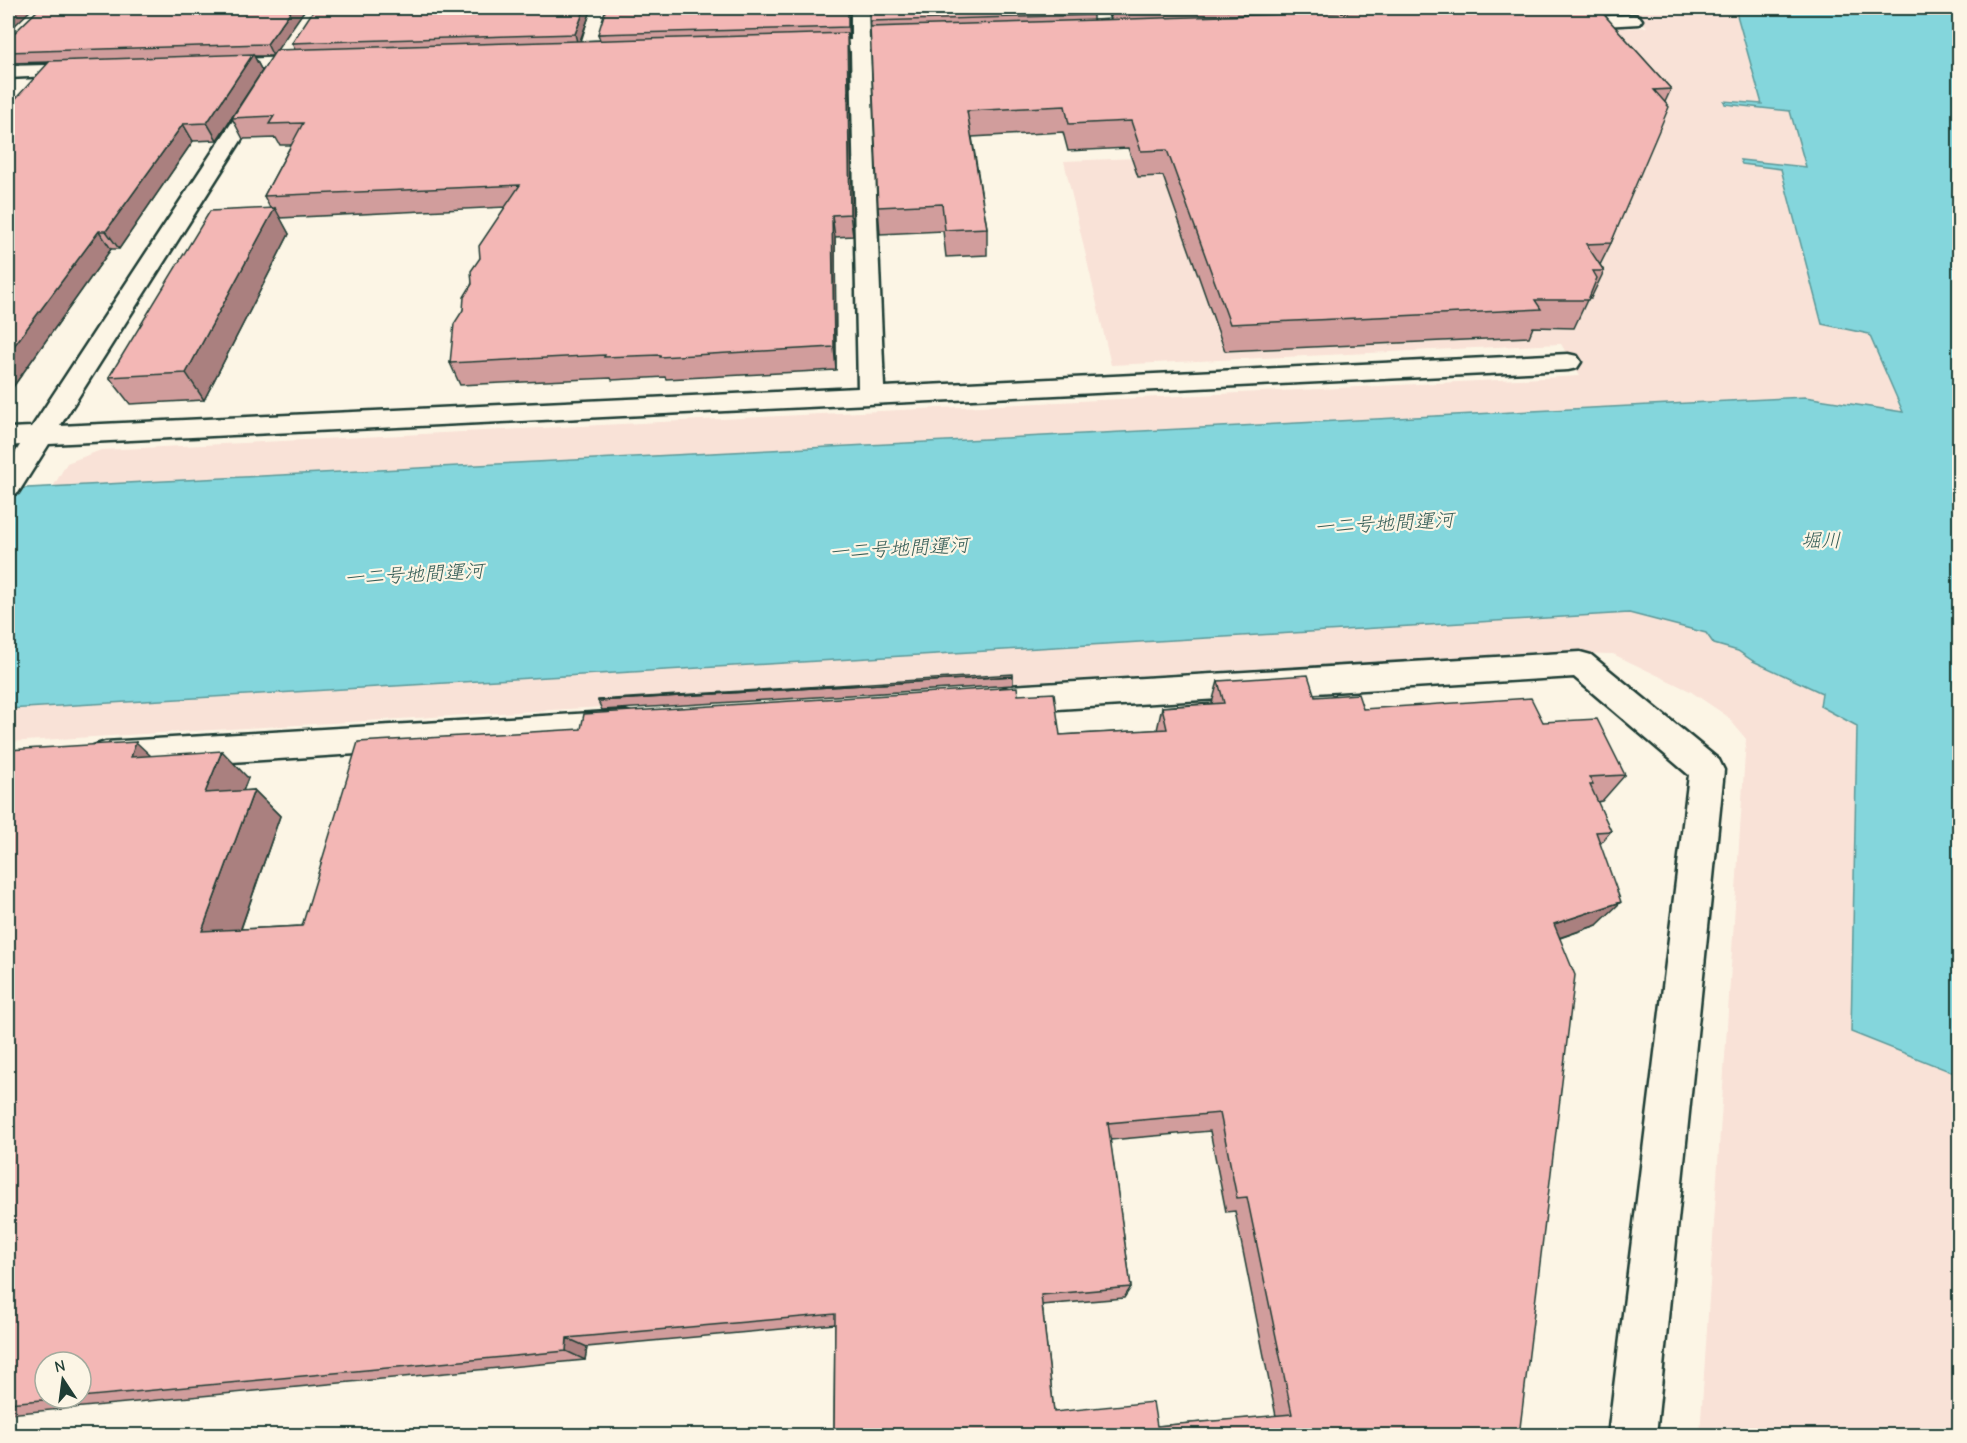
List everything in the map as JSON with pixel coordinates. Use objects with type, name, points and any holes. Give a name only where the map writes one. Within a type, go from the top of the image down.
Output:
[{"type":"street","points":[[587,54],[601,8]]},
{"type":"street","points":[[859,8],[872,394]]},
{"type":"street","points":[[1097,8],[1106,37]]},
{"type":"street","points":[[1551,23],[1633,20]]},
{"type":"street","points":[[1083,38],[1130,36]]},
{"type":"street","points":[[789,47],[930,43]]},
{"type":"street","points":[[563,54],[611,53]]},
{"type":"street","points":[[13,477],[286,54]]},
{"type":"street","points":[[197,66],[286,54],[327,62]]},
{"type":"street","points":[[8,72],[102,69]]},
{"type":"street","points":[[8,437],[1568,362]]},
{"type":"street","points":[[984,701],[1580,664],[1707,770],[1632,1436]]},
{"type":"street","points":[[79,758],[651,722]]},
{"type":"shaded area","points":[[1337,8],[1735,8],[1762,105],[1725,101],[1790,111],[1806,167],[1741,160],[1781,168],[1822,324],[1869,334],[1903,413],[1805,397],[53,487],[67,463],[101,450],[1580,376],[1561,344],[1111,365],[1064,161],[1136,158],[1116,46],[1647,27],[1632,12],[1345,21]]},
{"type":"shaded area","points":[[1629,613],[1707,633],[1714,644],[1738,651],[1753,661],[1822,693],[1820,706],[1857,725],[1851,1031],[1959,1075],[1959,1435],[1700,1435],[1746,739],[1727,716],[1690,691],[1613,654],[1537,652],[8,742],[8,709]]},
{"type":"water","name":"堀川","points":[[1735,8],[1959,8],[1959,1075],[1851,1032],[1857,726],[1820,706],[1822,693],[1753,661],[1738,651],[1714,644],[1706,633],[1629,613],[8,709],[8,489],[1805,397],[1903,412],[1869,334],[1822,324],[1781,169],[1742,164],[1740,160],[1806,167],[1790,111],[1725,104],[1724,101],[1762,104]]},
{"type":"building","points":[[40,8],[293,8],[267,44],[8,52],[8,39]]},
{"type":"building","points":[[315,8],[585,8],[575,34],[292,43]]},
{"type":"building","points":[[606,8],[848,8],[848,27],[598,34]]},
{"type":"building","points":[[870,8],[1091,8],[1093,15],[870,21]]},
{"type":"building","points":[[1114,8],[1311,8],[1116,13]]},
{"type":"building","points":[[1478,8],[1598,8],[1671,89],[1654,90],[1669,107],[1611,243],[1586,244],[1604,271],[1593,271],[1597,278],[1588,300],[1535,300],[1541,309],[1230,324],[1167,150],[1141,151],[1131,121],[1069,124],[1065,106],[967,111],[987,228],[945,230],[942,204],[878,207],[870,27]]},
{"type":"building","points":[[847,33],[850,214],[832,215],[834,347],[660,357],[660,355],[604,357],[605,355],[450,363],[454,324],[463,310],[464,297],[472,284],[471,271],[480,258],[479,246],[520,185],[264,196],[303,123],[269,124],[274,116],[232,118],[276,50]]},
{"type":"building","points":[[253,54],[207,123],[183,124],[106,231],[99,231],[8,354],[8,107],[50,61]]},
{"type":"building","points":[[275,208],[186,373],[109,377],[210,211]]},
{"type":"building","points":[[1013,674],[1013,676],[598,701],[598,700]]},
{"type":"building","points":[[1308,675],[1315,697],[1358,694],[1363,709],[1531,698],[1543,722],[1597,719],[1625,775],[1589,777],[1593,785],[1590,785],[1611,831],[1596,832],[1621,902],[1554,924],[1575,975],[1519,1436],[802,1436],[834,1432],[835,1314],[567,1338],[566,1351],[93,1396],[93,1350],[33,1350],[33,1401],[8,1403],[8,750],[136,742],[131,757],[222,751],[205,793],[254,790],[202,931],[302,926],[358,742],[581,729],[584,714],[1017,687],[1018,695],[1054,693],[1060,735],[1167,729],[1162,707],[1224,703],[1218,681]],"holes":[[[1220,1113],[1237,1198],[1247,1197],[1292,1414],[1157,1426],[1153,1402],[1054,1412],[1041,1295],[1131,1287],[1108,1123]]]},
{"type":"water label","name":"一二号地間運河","points":[[1384,523]]},
{"type":"water label","name":"一二号地間運河","points":[[899,548]]},
{"type":"water label","name":"一二号地間運河","points":[[414,574]]}]
